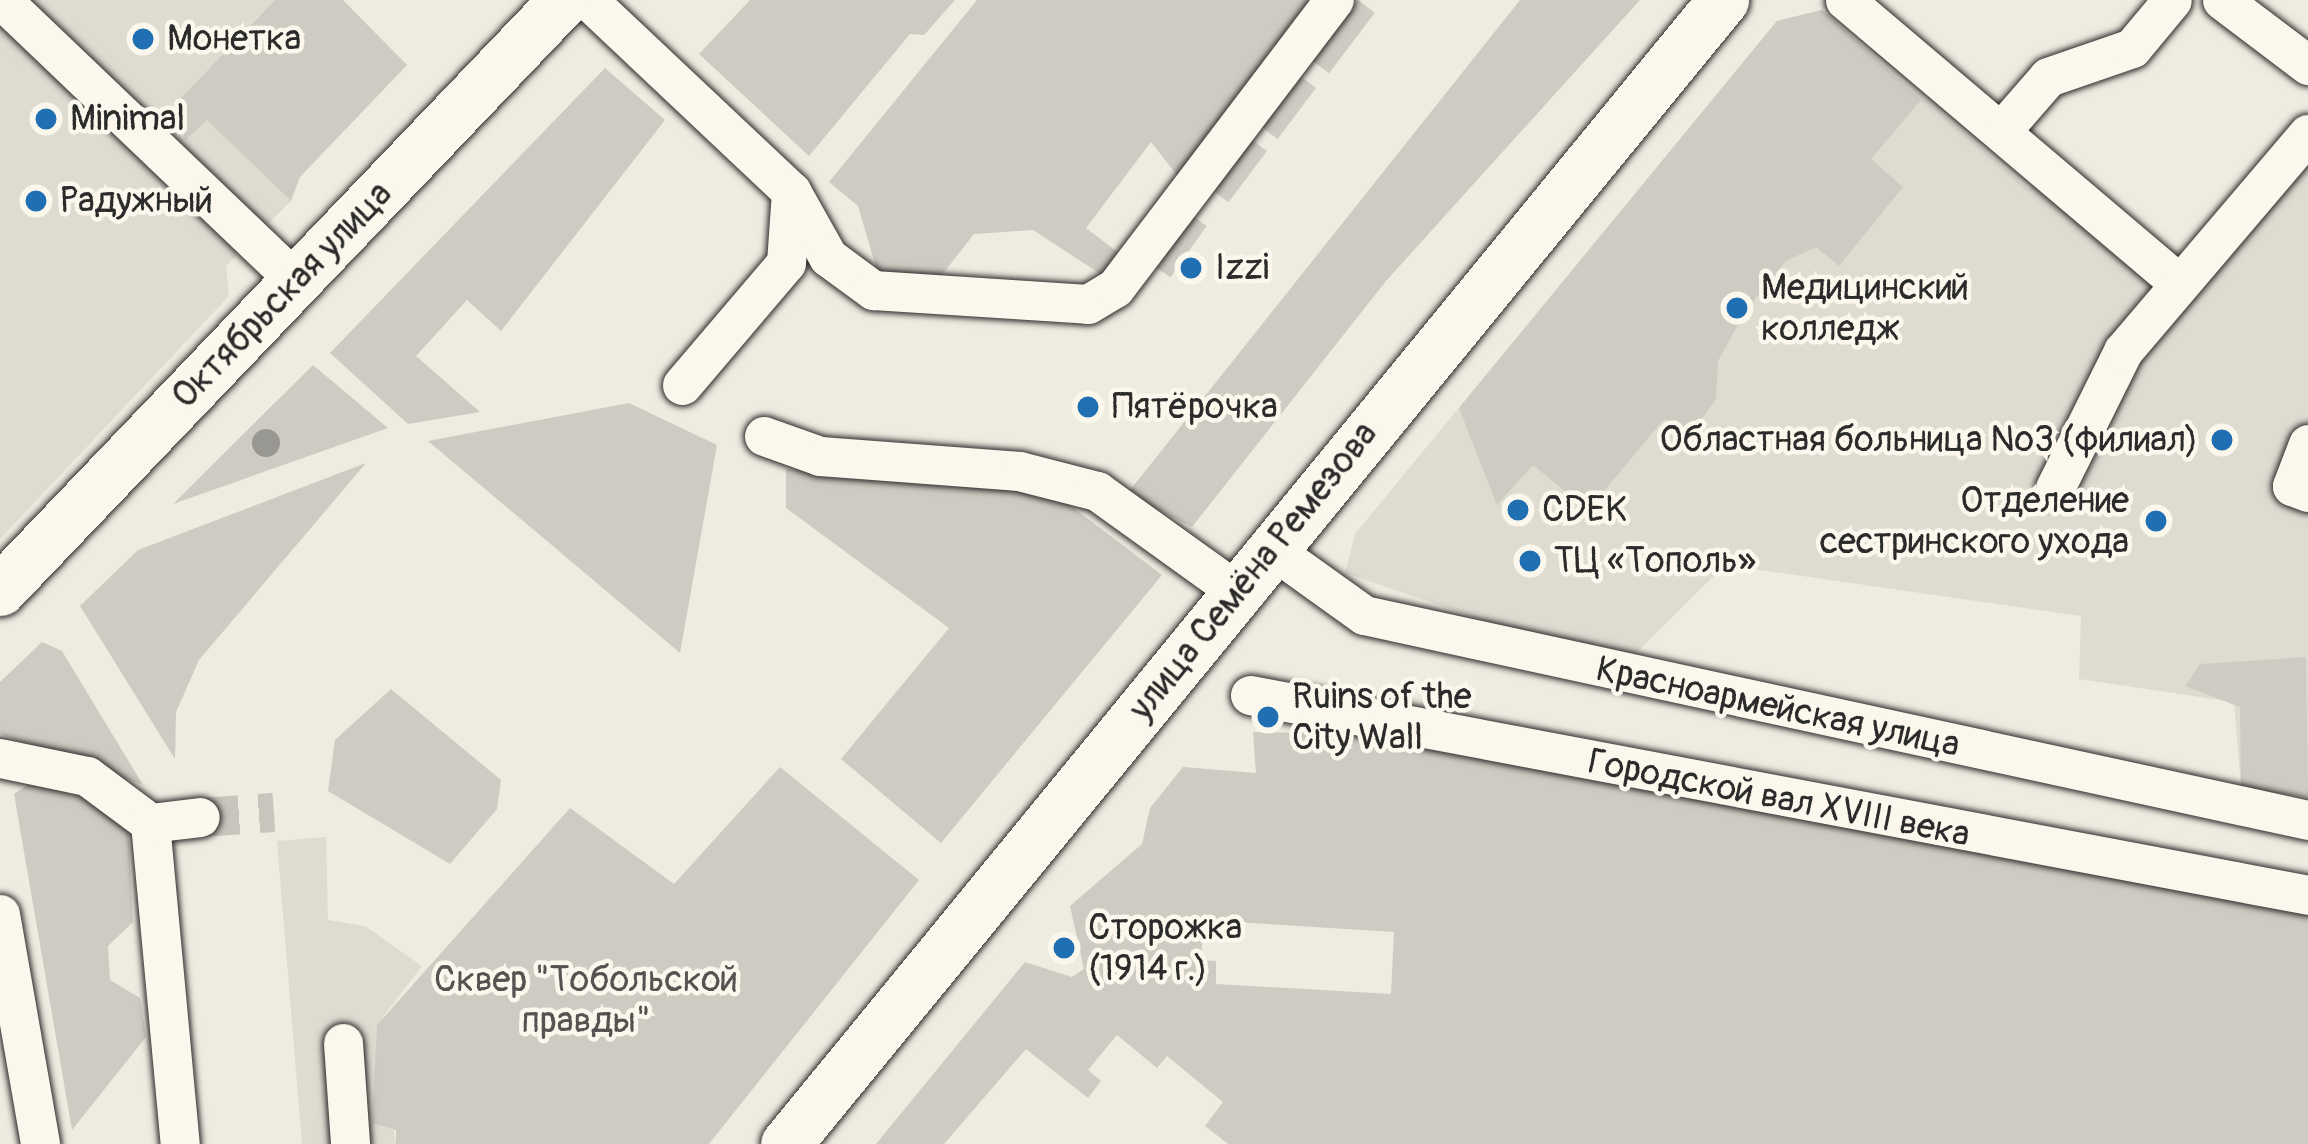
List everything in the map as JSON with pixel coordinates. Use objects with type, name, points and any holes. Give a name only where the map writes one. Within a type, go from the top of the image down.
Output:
[{"type":"main road","name":"Октябрьская улица","points":[[0,590],[564,0]]},
{"type":"main road","name":"улица Семёна Ремезова","points":[[786,1144],[1715,2]]},
{"type":"street","points":[[2,0],[296,281]]},
{"type":"street","points":[[588,0],[791,191],[828,257],[874,290],[1088,304],[1115,288],[1334,0]]},
{"type":"street","points":[[1846,0],[2176,282]]},
{"type":"street","points":[[2002,130],[2048,77],[2132,48],[2172,0]]},
{"type":"street","points":[[2222,0],[2308,65]]},
{"type":"street","points":[[2056,488],[2108,373],[2176,282],[2308,134]]},
{"type":"street","points":[[682,385],[786,263],[791,191]]},
{"type":"street","points":[[786,263],[828,257]]},
{"type":"street","points":[[764,436],[820,456],[1019,471],[1097,491],[1235,590]]},
{"type":"street","points":[[2308,444],[2292,486],[2308,492]]},
{"type":"street","name":"Красноармейская улица","points":[[1269,547],[1384,620],[2308,820]]},
{"type":"street","name":"Городской вал XVIII века","points":[[1250,695],[2308,895]]},
{"type":"street","points":[[0,758],[87,776],[150,823],[200,818]]},
{"type":"street","points":[[150,823],[180,1144]]},
{"type":"street","points":[[0,914],[40,1144]]},
{"type":"street","points":[[343,1042],[350,1144]]},
{"type":"shaded area","points":[[0,0],[275,0],[179,100],[186,140],[207,119],[291,201],[226,266],[229,296],[0,539]]},
{"type":"shaded area","points":[[1822,10],[2029,189],[2052,159],[2174,265],[2308,117],[2308,797],[2241,788],[2234,702],[2079,679],[2081,616],[1725,565],[1634,655],[1550,643],[1345,573],[1355,534],[1777,21]]},
{"type":"shaded area","points":[[326,837],[328,920],[365,926],[422,966],[377,1025],[396,1144],[302,1144],[277,841]]},
{"type":"green space","points":[[275,0],[343,0],[407,65],[300,177],[291,201],[207,120],[185,141],[179,100]]},
{"type":"green space","points":[[750,0],[955,0],[924,35],[910,34],[809,156],[699,54]]},
{"type":"green space","points":[[977,0],[1308,0],[1309,22],[1184,184],[1151,142],[1086,228],[1120,254],[1105,277],[1033,230],[974,234],[934,285],[877,271],[858,206],[829,182]]},
{"type":"green space","points":[[1358,0],[1375,13],[1329,73],[1312,61]]},
{"type":"green space","points":[[1520,0],[1640,0],[1386,281],[1192,527],[1127,494]]},
{"type":"green space","points":[[1822,10],[1921,100],[1871,159],[1903,187],[1839,266],[1816,247],[1786,261],[1746,310],[1718,361],[1716,399],[1689,437],[1664,419],[1588,510],[1533,465],[1497,505],[1459,408],[1777,21]]},
{"type":"green space","points":[[605,68],[665,120],[501,331],[467,300],[416,356],[480,412],[408,424],[330,353]]},
{"type":"green space","points":[[1300,76],[1316,88],[1277,139],[1261,127]]},
{"type":"green space","points":[[1251,139],[1267,151],[1228,202],[1212,190]]},
{"type":"green space","points":[[1191,215],[1207,226],[1170,278],[1155,267]]},
{"type":"green space","points":[[313,365],[388,428],[173,504]]},
{"type":"green space","points":[[629,403],[717,445],[680,653],[428,441]]},
{"type":"green space","points":[[366,463],[199,660],[176,712],[175,759],[80,606],[138,550]]},
{"type":"green space","points":[[786,469],[1054,493],[1162,575],[941,843],[841,759],[949,628],[786,508]]},
{"type":"green space","points":[[42,642],[62,651],[143,785],[0,734],[0,682]]},
{"type":"green space","points":[[2306,657],[2308,797],[2241,788],[2240,707],[2185,686],[2200,664]]},
{"type":"green space","points":[[391,689],[501,780],[497,809],[450,864],[328,791],[335,740]]},
{"type":"green space","points":[[1253,732],[1383,734],[2308,912],[2308,1144],[1228,1144],[1205,1126],[1223,1102],[1167,1056],[1157,1068],[1117,1035],[1088,1070],[1101,1081],[1088,1098],[1026,1049],[944,1144],[876,1144],[1025,962],[1072,977],[1084,969],[1070,906],[1142,844],[1150,808],[1183,767],[1256,773]],"holes":[[[1204,920],[1394,932],[1391,994],[1216,984],[1216,961],[1201,960]]]},
{"type":"green space","name":"Сквер \"Тобольской правды\"","points":[[780,767],[919,880],[709,1144],[396,1144],[396,1130],[372,1123],[377,1025],[570,808],[674,884]]},
{"type":"green space","points":[[31,783],[108,804],[128,826],[133,922],[108,946],[110,980],[140,998],[146,1037],[72,1130],[14,794]]},
{"type":"tunnel","points":[[200,817],[274,812]]},
{"type":"place","name":"Монетка","points":[[143,39]]},
{"type":"place","name":"Minimal","points":[[46,119]]},
{"type":"place","name":"Радужный","points":[[36,201]]},
{"type":"place","name":"Izzi","points":[[1191,268]]},
{"type":"place","name":"Медицинский колледж","points":[[1737,308]]},
{"type":"place","name":"Пятёрочка","points":[[1088,407]]},
{"type":"place","name":"Областная больница №3 (филиал)","points":[[2222,440]]},
{"type":"place","name":"CDEK","points":[[1518,510]]},
{"type":"place","name":"Отделение сестринского ухода","points":[[2156,521]]},
{"type":"place","name":"ТЦ «Тополь»","points":[[1530,561]]},
{"type":"place","name":"Ruins of the City Wall","points":[[1268,717]]},
{"type":"place","name":"Сторожка (1914 г.)","points":[[1064,948]]}]
